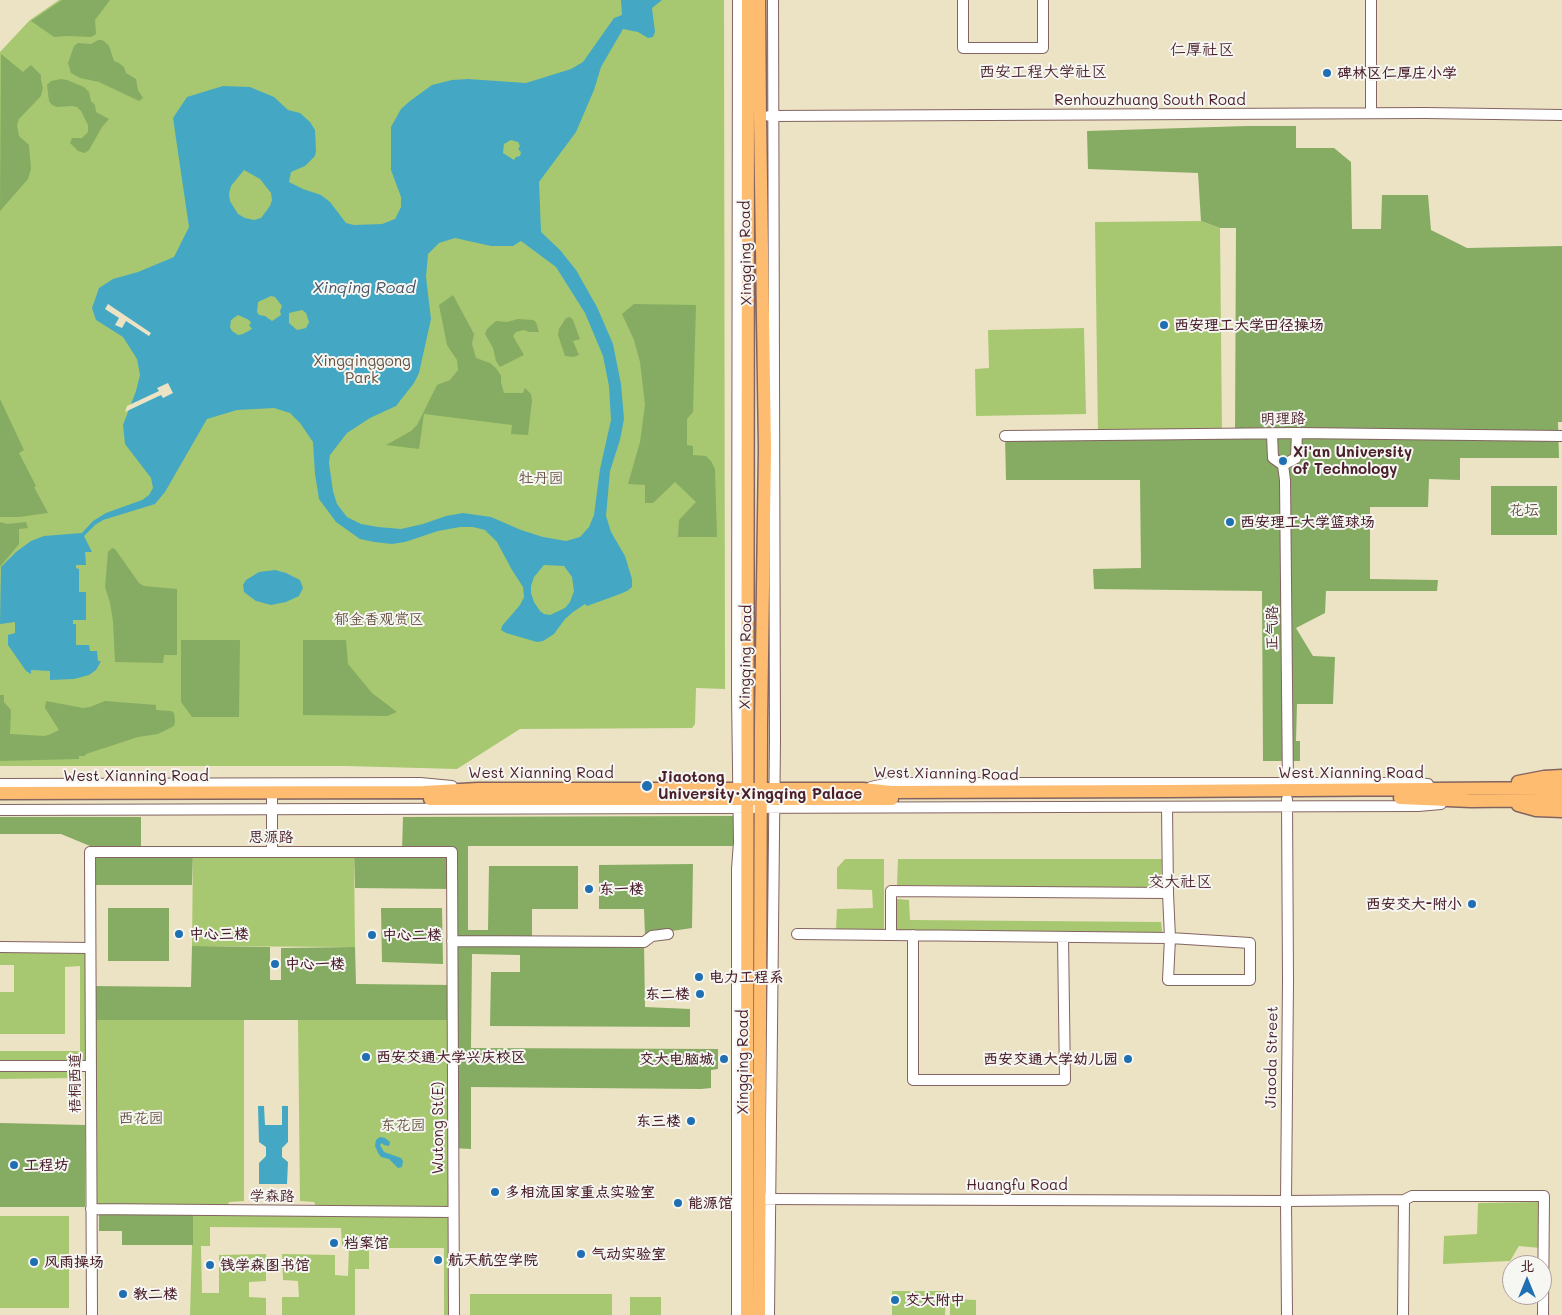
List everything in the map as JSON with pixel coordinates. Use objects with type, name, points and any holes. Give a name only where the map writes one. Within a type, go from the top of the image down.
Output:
[{"type":"main road","name":"Xingqing Road","points":[[758,2],[749,116],[749,798],[759,1199],[759,1315]]},
{"type":"main road","points":[[1488,788],[1544,777],[1562,776]]},
{"type":"main road","name":"West Xianning Road","points":[[0,793],[271,801],[478,789],[774,799],[1288,795],[1462,788],[1562,788]]},
{"type":"main road","name":"West Xianning Road","points":[[774,799],[863,789],[891,792],[1288,795],[1471,801],[1562,800]]},
{"type":"main road","name":"West Xianning Road","points":[[0,800],[271,801],[749,798]]},
{"type":"main road","points":[[419,800],[458,809]]},
{"type":"main road","points":[[1501,801],[1536,810],[1562,811]]},
{"type":"main road","name":"Xingqing Road","points":[[747,1315],[759,1199]]},
{"type":"street","points":[[738,0],[749,116]]},
{"type":"street","points":[[769,1315],[759,1199],[774,799],[773,0]]},
{"type":"street","points":[[963,0],[963,48],[1043,48],[1043,0]]},
{"type":"street","points":[[1370,113],[1371,0]]},
{"type":"street","name":"Renhouzhuang South Road","points":[[749,116],[1370,113],[1562,115]]},
{"type":"street","points":[[1272,434],[1273,458],[1283,465],[1296,458],[1296,433]]},
{"type":"street","name":"明理路","points":[[1005,436],[1296,433],[1562,436]]},
{"type":"street","name":"正气路","points":[[1283,465],[1285,480],[1288,795]]},
{"type":"street","points":[[0,784],[420,783],[478,789]]},
{"type":"street","points":[[774,799],[1168,807],[1288,795]]},
{"type":"street","name":"Jiaoda Street","points":[[1287,1315],[1288,795]]},
{"type":"street","points":[[0,810],[271,801],[458,809],[749,798],[739,842],[737,869],[737,1315]]},
{"type":"street","points":[[271,801],[272,852]]},
{"type":"street","points":[[797,934],[1170,938],[1250,943],[1250,980],[1168,980],[1170,938],[1168,807]]},
{"type":"street","name":"思源路","points":[[90,852],[452,852]]},
{"type":"street","name":"梧桐西道","points":[[90,852],[92,1315]]},
{"type":"street","name":"Wutong St(E)","points":[[452,852],[454,1315]]},
{"type":"street","points":[[890,935],[890,891],[1168,894]]},
{"type":"street","points":[[452,941],[644,942],[652,936],[668,934]]},
{"type":"street","points":[[913,935],[913,1080],[1065,1080],[1063,937]]},
{"type":"street","points":[[0,947],[90,948]]},
{"type":"street","points":[[0,1066],[90,1066]]},
{"type":"street","name":"Huangfu Road","points":[[759,1199],[1286,1201],[1404,1200],[1412,1196],[1544,1196],[1543,1315]]},
{"type":"street","points":[[1403,1315],[1404,1200]]},
{"type":"street","name":"学森路","points":[[91,1209],[454,1212]]},
{"type":"green space","name":"Xingqinggong Park","points":[[59,0],[724,0],[725,689],[696,688],[695,724],[692,728],[520,729],[457,769],[346,766],[0,766],[0,52],[30,20]]},
{"type":"green space","points":[[62,0],[110,0],[95,20],[96,34],[91,37],[54,37],[31,21]]},
{"type":"green space","points":[[102,40],[109,46],[114,61],[124,67],[126,73],[136,79],[138,90],[143,98],[139,101],[99,82],[80,78],[71,73],[68,63],[74,46],[78,43],[91,44]]},
{"type":"green space","points":[[1,54],[23,72],[31,65],[41,75],[43,88],[41,96],[19,119],[17,125],[19,136],[29,145],[31,169],[28,179],[0,211]]},
{"type":"green space","points":[[61,79],[84,87],[89,92],[96,112],[109,119],[102,127],[89,150],[85,153],[78,151],[70,143],[72,138],[82,138],[88,132],[88,125],[81,111],[77,107],[72,106],[57,107],[49,101],[47,85],[51,81]]},
{"type":"green space","points":[[1296,126],[1296,148],[1334,148],[1351,162],[1352,229],[1381,229],[1382,195],[1428,195],[1431,230],[1467,248],[1562,246],[1562,422],[1558,422],[1559,458],[1460,458],[1460,480],[1429,479],[1428,507],[1370,507],[1370,579],[1438,580],[1437,591],[1326,591],[1325,613],[1296,628],[1313,656],[1335,657],[1333,704],[1297,704],[1296,741],[1300,741],[1300,761],[1263,761],[1262,591],[1094,589],[1093,569],[1141,568],[1140,480],[1006,480],[1005,436],[1235,434],[1236,228],[1220,228],[1201,221],[1198,173],[1088,169],[1087,131]]},
{"type":"green space","points":[[1201,221],[1220,228],[1222,434],[1098,435],[1095,222]]},
{"type":"green space","points":[[453,295],[474,334],[472,344],[476,358],[490,363],[496,368],[501,376],[504,393],[523,393],[525,388],[531,394],[532,401],[528,435],[511,434],[512,425],[424,414],[419,449],[386,445],[411,431],[417,425],[437,385],[450,380],[458,370],[457,360],[447,345],[439,305]]},
{"type":"green space","points":[[634,304],[696,305],[693,412],[687,419],[687,445],[693,446],[693,455],[706,456],[715,469],[717,537],[678,537],[679,520],[696,502],[675,482],[653,503],[645,503],[645,485],[628,484],[640,442],[645,405],[640,362],[634,340],[622,314]]},
{"type":"green space","points":[[570,317],[580,339],[573,341],[579,355],[573,357],[565,356],[558,335],[559,329],[566,318]]},
{"type":"green space","points":[[518,319],[533,320],[536,322],[539,332],[524,330],[516,332],[513,336],[524,355],[500,367],[485,334],[487,329],[496,321],[507,322]]},
{"type":"green space","points":[[1084,328],[1086,414],[976,416],[975,369],[989,368],[988,330]]},
{"type":"green space","points":[[0,399],[24,450],[19,453],[48,513],[19,517],[0,517]]},
{"type":"green space","name":"花坛","points":[[1491,486],[1557,486],[1557,535],[1491,535]]},
{"type":"green space","points":[[0,522],[7,524],[26,522],[28,528],[19,529],[19,544],[0,567]]},
{"type":"green space","points":[[112,548],[115,549],[139,583],[144,586],[177,589],[177,655],[164,655],[163,663],[115,662],[113,621],[105,587],[108,552]]},
{"type":"green space","points":[[181,640],[240,640],[239,717],[192,717],[181,702]]},
{"type":"green space","points":[[303,640],[346,640],[348,664],[372,693],[397,712],[387,716],[303,715]]},
{"type":"green space","points":[[0,695],[4,695],[4,702],[11,710],[10,734],[45,736],[59,730],[45,708],[46,701],[83,708],[105,701],[156,705],[156,710],[174,713],[175,721],[174,726],[158,734],[138,737],[86,754],[85,756],[79,756],[79,759],[0,761]]},
{"type":"green space","points":[[733,816],[733,846],[468,846],[468,930],[488,930],[489,866],[578,866],[578,909],[532,909],[532,940],[644,942],[645,1007],[690,1009],[690,1027],[490,1026],[491,972],[520,972],[520,955],[472,954],[471,1048],[718,1049],[718,1069],[711,1070],[711,1088],[471,1087],[471,1149],[453,1148],[452,1020],[90,1020],[90,986],[191,987],[192,946],[270,947],[270,980],[281,980],[281,948],[355,947],[356,984],[452,985],[452,889],[355,888],[354,852],[402,851],[403,817]]},
{"type":"green space","points":[[0,817],[141,817],[141,846],[90,846],[61,834],[0,834]]},
{"type":"green space","points":[[90,852],[193,852],[192,885],[90,885]]},
{"type":"green space","points":[[193,852],[354,852],[355,947],[192,946]]},
{"type":"green space","points":[[845,859],[884,859],[884,931],[836,929],[837,909],[873,908],[872,890],[837,889],[837,868]]},
{"type":"green space","points":[[898,859],[1162,859],[1161,888],[897,885]]},
{"type":"green space","points":[[693,864],[692,928],[645,935],[644,909],[599,909],[599,865]]},
{"type":"green space","points":[[897,899],[909,900],[910,920],[1161,922],[1163,938],[897,935]]},
{"type":"green space","points":[[108,908],[169,908],[169,961],[108,961]]},
{"type":"green space","points":[[381,908],[442,908],[443,964],[382,962]]},
{"type":"green space","points":[[0,947],[90,948],[87,1066],[80,1066],[79,1078],[0,1079],[0,1051],[80,1051],[80,966],[65,967],[65,1034],[0,1034],[0,992],[14,992],[14,965],[0,965]]},
{"type":"green space","points":[[244,1019],[244,1201],[229,1202],[226,1210],[318,1210],[314,1202],[300,1201],[298,1020],[452,1020],[449,1315],[444,1315],[444,1248],[369,1248],[369,1269],[355,1269],[355,1315],[282,1315],[282,1297],[299,1297],[298,1281],[283,1280],[282,1254],[335,1255],[335,1275],[348,1276],[349,1247],[342,1247],[341,1228],[210,1227],[210,1246],[201,1246],[202,1293],[219,1293],[219,1255],[266,1254],[266,1281],[249,1282],[249,1297],[266,1298],[266,1315],[190,1315],[193,1211],[91,1209],[90,1020]]},
{"type":"green space","points":[[0,1123],[85,1125],[85,1207],[0,1207]]},
{"type":"green space","points":[[1538,1202],[1540,1248],[1519,1246],[1514,1255],[1502,1255],[1502,1261],[1443,1264],[1444,1236],[1477,1234],[1478,1203]]},
{"type":"green space","points":[[99,1210],[193,1211],[193,1245],[122,1245],[122,1231],[99,1231]]},
{"type":"green space","name":"风雨操场","points":[[0,1216],[69,1216],[69,1308],[0,1308]]},
{"type":"green space","points":[[892,1291],[946,1291],[945,1315],[892,1315]]},
{"type":"green space","points":[[470,1294],[612,1294],[612,1315],[470,1315]]},
{"type":"green space","points":[[630,1297],[661,1297],[661,1315],[630,1315]]},
{"type":"green space","points":[[950,1299],[976,1300],[976,1315],[950,1315]]},
{"type":"water","name":"Xinqing Road","points":[[621,0],[662,0],[652,8],[655,32],[653,37],[648,38],[638,32],[623,29],[601,67],[594,90],[576,132],[539,182],[541,232],[560,250],[576,270],[597,307],[613,344],[621,384],[624,419],[620,440],[610,471],[606,516],[611,532],[625,556],[632,579],[632,587],[620,594],[587,606],[585,604],[565,619],[554,634],[543,641],[537,642],[506,633],[501,630],[502,626],[520,605],[524,597],[523,587],[497,542],[485,530],[473,527],[460,527],[392,544],[360,539],[336,522],[319,499],[313,442],[300,423],[290,413],[274,408],[237,410],[207,419],[165,492],[155,504],[103,520],[84,536],[92,552],[85,552],[86,565],[76,565],[76,568],[79,569],[79,592],[86,592],[86,620],[73,620],[73,624],[76,624],[76,645],[89,645],[90,651],[97,651],[98,661],[101,661],[96,670],[89,675],[74,679],[50,680],[50,671],[31,670],[31,674],[26,671],[8,645],[8,635],[15,633],[15,622],[0,624],[1,567],[16,552],[31,541],[44,536],[82,533],[93,521],[106,513],[142,500],[149,495],[153,488],[151,478],[125,444],[123,425],[140,375],[137,359],[123,337],[96,320],[92,308],[99,288],[113,279],[138,272],[174,257],[189,227],[173,118],[187,97],[223,86],[250,87],[274,97],[288,110],[300,113],[310,122],[315,130],[316,151],[315,156],[305,166],[291,172],[289,182],[321,195],[330,202],[346,223],[354,225],[382,224],[395,219],[401,207],[401,197],[391,170],[391,127],[401,109],[410,101],[432,85],[452,80],[468,79],[526,83],[571,69],[583,62],[614,18],[622,15]],"holes":[[[511,140],[518,142],[520,146],[518,149],[521,152],[520,156],[514,160],[503,153],[504,144]],[[244,170],[260,179],[271,193],[272,200],[261,218],[254,220],[238,214],[230,201],[231,186]],[[455,238],[491,246],[513,246],[521,241],[556,267],[585,313],[603,356],[609,386],[611,420],[600,469],[594,515],[589,527],[580,537],[566,541],[543,537],[491,517],[463,513],[401,529],[378,527],[361,524],[347,517],[337,504],[333,491],[329,463],[330,455],[347,433],[370,418],[396,406],[414,383],[419,373],[431,319],[426,277],[428,254],[439,243]],[[271,296],[275,297],[282,306],[281,315],[272,321],[265,316],[259,315],[257,312],[258,302]],[[302,310],[306,313],[309,322],[306,328],[297,330],[289,323],[289,313]],[[238,315],[249,320],[251,323],[249,325],[252,329],[238,335],[230,327],[231,320]],[[544,565],[564,566],[572,577],[574,591],[570,602],[565,608],[550,615],[540,611],[534,602],[531,586],[534,577]]]},
{"type":"water","points":[[275,570],[300,580],[303,588],[299,596],[286,602],[271,605],[256,601],[244,592],[243,585],[246,580],[259,572]]},
{"type":"water","points":[[258,1106],[264,1106],[265,1125],[282,1125],[282,1106],[288,1106],[288,1142],[282,1148],[282,1157],[288,1162],[287,1184],[259,1184],[259,1163],[266,1156],[266,1147],[259,1142]]},
{"type":"water","points":[[380,1137],[390,1142],[389,1146],[382,1143],[380,1145],[384,1152],[401,1158],[403,1161],[402,1167],[398,1168],[389,1159],[381,1157],[378,1153],[375,1146],[376,1140]]},
{"type":"pier","points":[[108,304],[151,333],[149,336],[126,321],[122,328],[115,325],[119,318],[105,309]]},
{"type":"pier","points":[[168,383],[173,393],[163,398],[161,395],[125,412],[127,406],[159,391],[157,388]]},
{"type":"place","name":"碑林区仁厚庄小学","points":[[1327,73]]},
{"type":"place","name":"西安理工大学田径操场","points":[[1164,325]]},
{"type":"place","name":"Xi'an University of Technology","points":[[1283,461]]},
{"type":"place","name":"西安理工大学篮球场","points":[[1230,522]]},
{"type":"place","name":"Jiaotong University·Xingqing Palace","points":[[647,786]]},
{"type":"place","name":"东一楼","points":[[589,889]]},
{"type":"place","name":"西安交大-附小","points":[[1472,904]]},
{"type":"place","name":"中心三楼","points":[[179,934]]},
{"type":"place","name":"中心二楼","points":[[372,935]]},
{"type":"place","name":"中心一楼","points":[[275,964]]},
{"type":"place","name":"电力工程系","points":[[699,977]]},
{"type":"place","name":"东二楼","points":[[700,994]]},
{"type":"place","name":"西安交通大学兴庆校区","points":[[366,1057]]},
{"type":"place","name":"交大电脑城","points":[[724,1059]]},
{"type":"place","name":"西安交通大学幼儿园","points":[[1128,1059]]},
{"type":"place","name":"东三楼","points":[[691,1121]]},
{"type":"place","name":"工程坊","points":[[14,1165]]},
{"type":"place","name":"多相流国家重点实验室","points":[[495,1192]]},
{"type":"place","name":"能源馆","points":[[678,1203]]},
{"type":"place","name":"档案馆","points":[[334,1243]]},
{"type":"place","name":"气动实验室","points":[[581,1254]]},
{"type":"place","name":"航天航空学院","points":[[438,1260]]},
{"type":"place","name":"风雨操场","points":[[34,1262]]},
{"type":"place","name":"钱学森图书馆","points":[[210,1265]]},
{"type":"place","name":"教二楼","points":[[123,1294]]},
{"type":"place","name":"交大附中","points":[[895,1300]]},
{"type":"district","name":"仁厚社区","points":[[1202,50]]},
{"type":"district","name":"西安工程大学社区","points":[[1043,72]]},
{"type":"district","name":"交大社区","points":[[1180,882]]},
{"type":"park label","name":"牡丹园","points":[[541,478]]},
{"type":"park label","name":"郁金香观赏区","points":[[379,619]]},
{"type":"park label","name":"西花园","points":[[141,1118]]},
{"type":"park label","name":"东花园","points":[[403,1125]]}]
